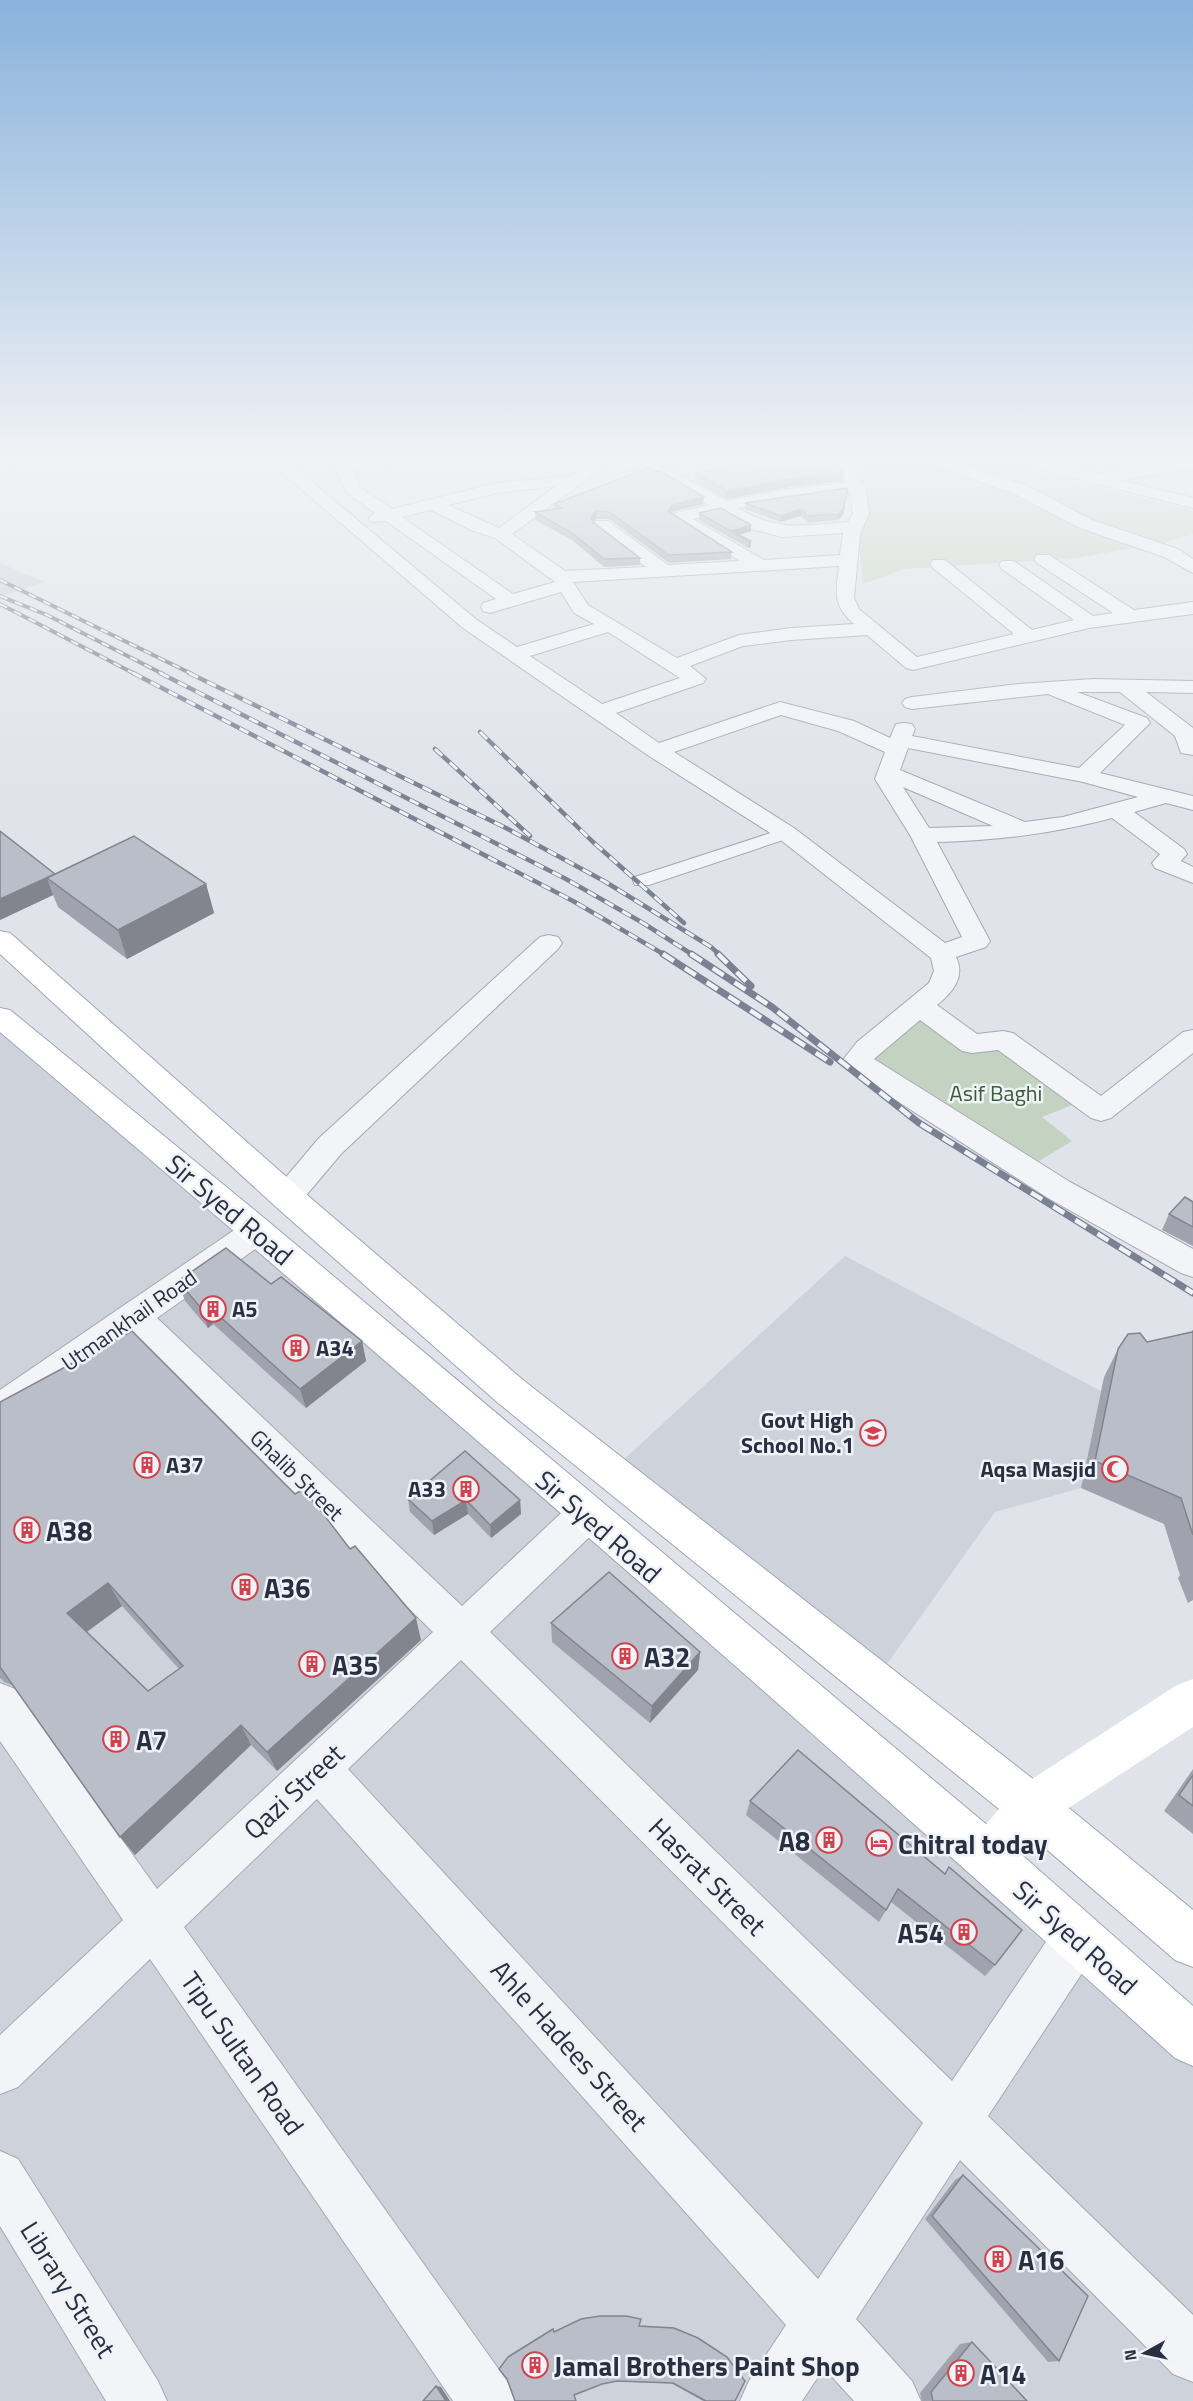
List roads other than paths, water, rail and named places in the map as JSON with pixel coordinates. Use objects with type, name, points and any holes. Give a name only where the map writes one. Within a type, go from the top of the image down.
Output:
[{"type":"main road","name":"Sir Syed Road","points":[[0,939],[287,1197],[510,1391],[1031,1806],[1193,1942]]},
{"type":"main road","name":"Sir Syed Road","points":[[0,1017],[258,1230],[586,1515],[989,1858],[1193,2040]]},
{"type":"main road","points":[[258,1230],[287,1197]]},
{"type":"main road","points":[[989,1858],[1031,1806],[1193,1701]]},
{"type":"street","points":[[405,568],[460,615],[514,654],[657,751],[786,833],[941,953],[948,964],[947,977],[939,988],[856,1061],[1059,1190],[1193,1264]]},
{"type":"street","points":[[463,568],[510,601]]},
{"type":"street","points":[[547,568],[564,581],[581,609],[696,679],[600,712]]},
{"type":"street","points":[[660,568],[664,571]]},
{"type":"street","points":[[460,615],[510,601],[564,581],[721,568]]},
{"type":"street","points":[[848,568],[845,598],[851,612],[913,664]]},
{"type":"street","points":[[944,568],[1029,636]]},
{"type":"street","points":[[1012,568],[1089,622]]},
{"type":"street","points":[[1057,568],[1132,617]]},
{"type":"street","points":[[913,664],[1089,622],[1193,608]]},
{"type":"street","points":[[514,654],[610,625]]},
{"type":"street","points":[[676,665],[739,641],[791,634],[872,629]]},
{"type":"street","points":[[913,664],[912,703],[886,779],[922,836],[976,941],[941,953]]},
{"type":"street","points":[[1124,686],[1185,733],[1189,748],[1193,748]]},
{"type":"street","points":[[912,703],[1046,688],[1193,687]]},
{"type":"street","points":[[1046,688],[1139,723],[1084,776]]},
{"type":"street","points":[[657,751],[780,708],[846,726],[898,745],[1084,776],[1193,803]]},
{"type":"street","points":[[888,773],[1021,830]]},
{"type":"street","points":[[922,836],[1021,830],[1064,824],[1166,796]]},
{"type":"street","points":[[1116,810],[1175,854],[1164,863],[1193,876]]},
{"type":"street","points":[[642,881],[786,833]]},
{"type":"street","points":[[287,1197],[330,1146],[549,943]]},
{"type":"street","points":[[919,1006],[972,1044],[1003,1040],[1101,1111],[1193,1040]]},
{"type":"street","name":"Utmankhail Road","points":[[0,1409],[258,1230]]},
{"type":"street","name":"Ghalib Street","points":[[133,1317],[461,1632]]},
{"type":"street","name":"Qazi Street","points":[[0,2069],[586,1515]]},
{"type":"street","name":"Hasrat Street","points":[[461,1632],[1193,2354]]},
{"type":"street","name":"Tipu Sultan Road","points":[[0,1704],[487,2401]]},
{"type":"street","name":"Ahle Hadees Street","points":[[318,1768],[822,2321],[892,2401]]},
{"type":"street","points":[[769,2401],[1077,1938]]},
{"type":"street","name":"Library Street","points":[[0,2178],[138,2401]]},
{"type":"railway","points":[[0,580],[192,674]]},
{"type":"railway","points":[[0,596],[47,615],[163,674]]},
{"type":"railway","points":[[0,604],[135,674]]},
{"type":"railway","points":[[133,673],[573,901],[665,955]]},
{"type":"railway","points":[[160,673],[566,879],[693,955]]},
{"type":"railway","points":[[189,673],[506,828],[604,881],[711,947],[720,955]]},
{"type":"railway","points":[[480,732],[593,842],[684,923]]},
{"type":"railway","points":[[435,749],[530,836]]},
{"type":"railway","points":[[663,954],[830,1062]]},
{"type":"railway","points":[[691,954],[772,1007],[919,1123],[1193,1293]]},
{"type":"railway","points":[[718,954],[751,986]]},
{"type":"place","name":"A5","points":[[213,1309]]},
{"type":"place","name":"A34","points":[[296,1348]]},
{"type":"place","name":"Govt High School No.1","points":[[873,1433]]},
{"type":"place","name":"A37","points":[[147,1465]]},
{"type":"place","name":"Aqsa Masjid","points":[[1115,1469]]},
{"type":"place","name":"A33","points":[[466,1489]]},
{"type":"place","name":"A38","points":[[27,1530]]},
{"type":"place","name":"A36","points":[[245,1587]]},
{"type":"place","name":"A32","points":[[625,1656]]},
{"type":"place","name":"A35","points":[[312,1664]]},
{"type":"place","name":"A7","points":[[116,1739]]},
{"type":"place","name":"A8","points":[[829,1840]]},
{"type":"place","name":"Chitral today","points":[[879,1843]]},
{"type":"place","name":"A54","points":[[964,1932]]},
{"type":"place","name":"A16","points":[[998,2259]]},
{"type":"place","name":"Jamal Brothers Paint Shop","points":[[535,2365]]},
{"type":"place","name":"A14","points":[[961,2373]]},
{"type":"park label","name":"Asif Baghi","points":[[996,1093]]}]
